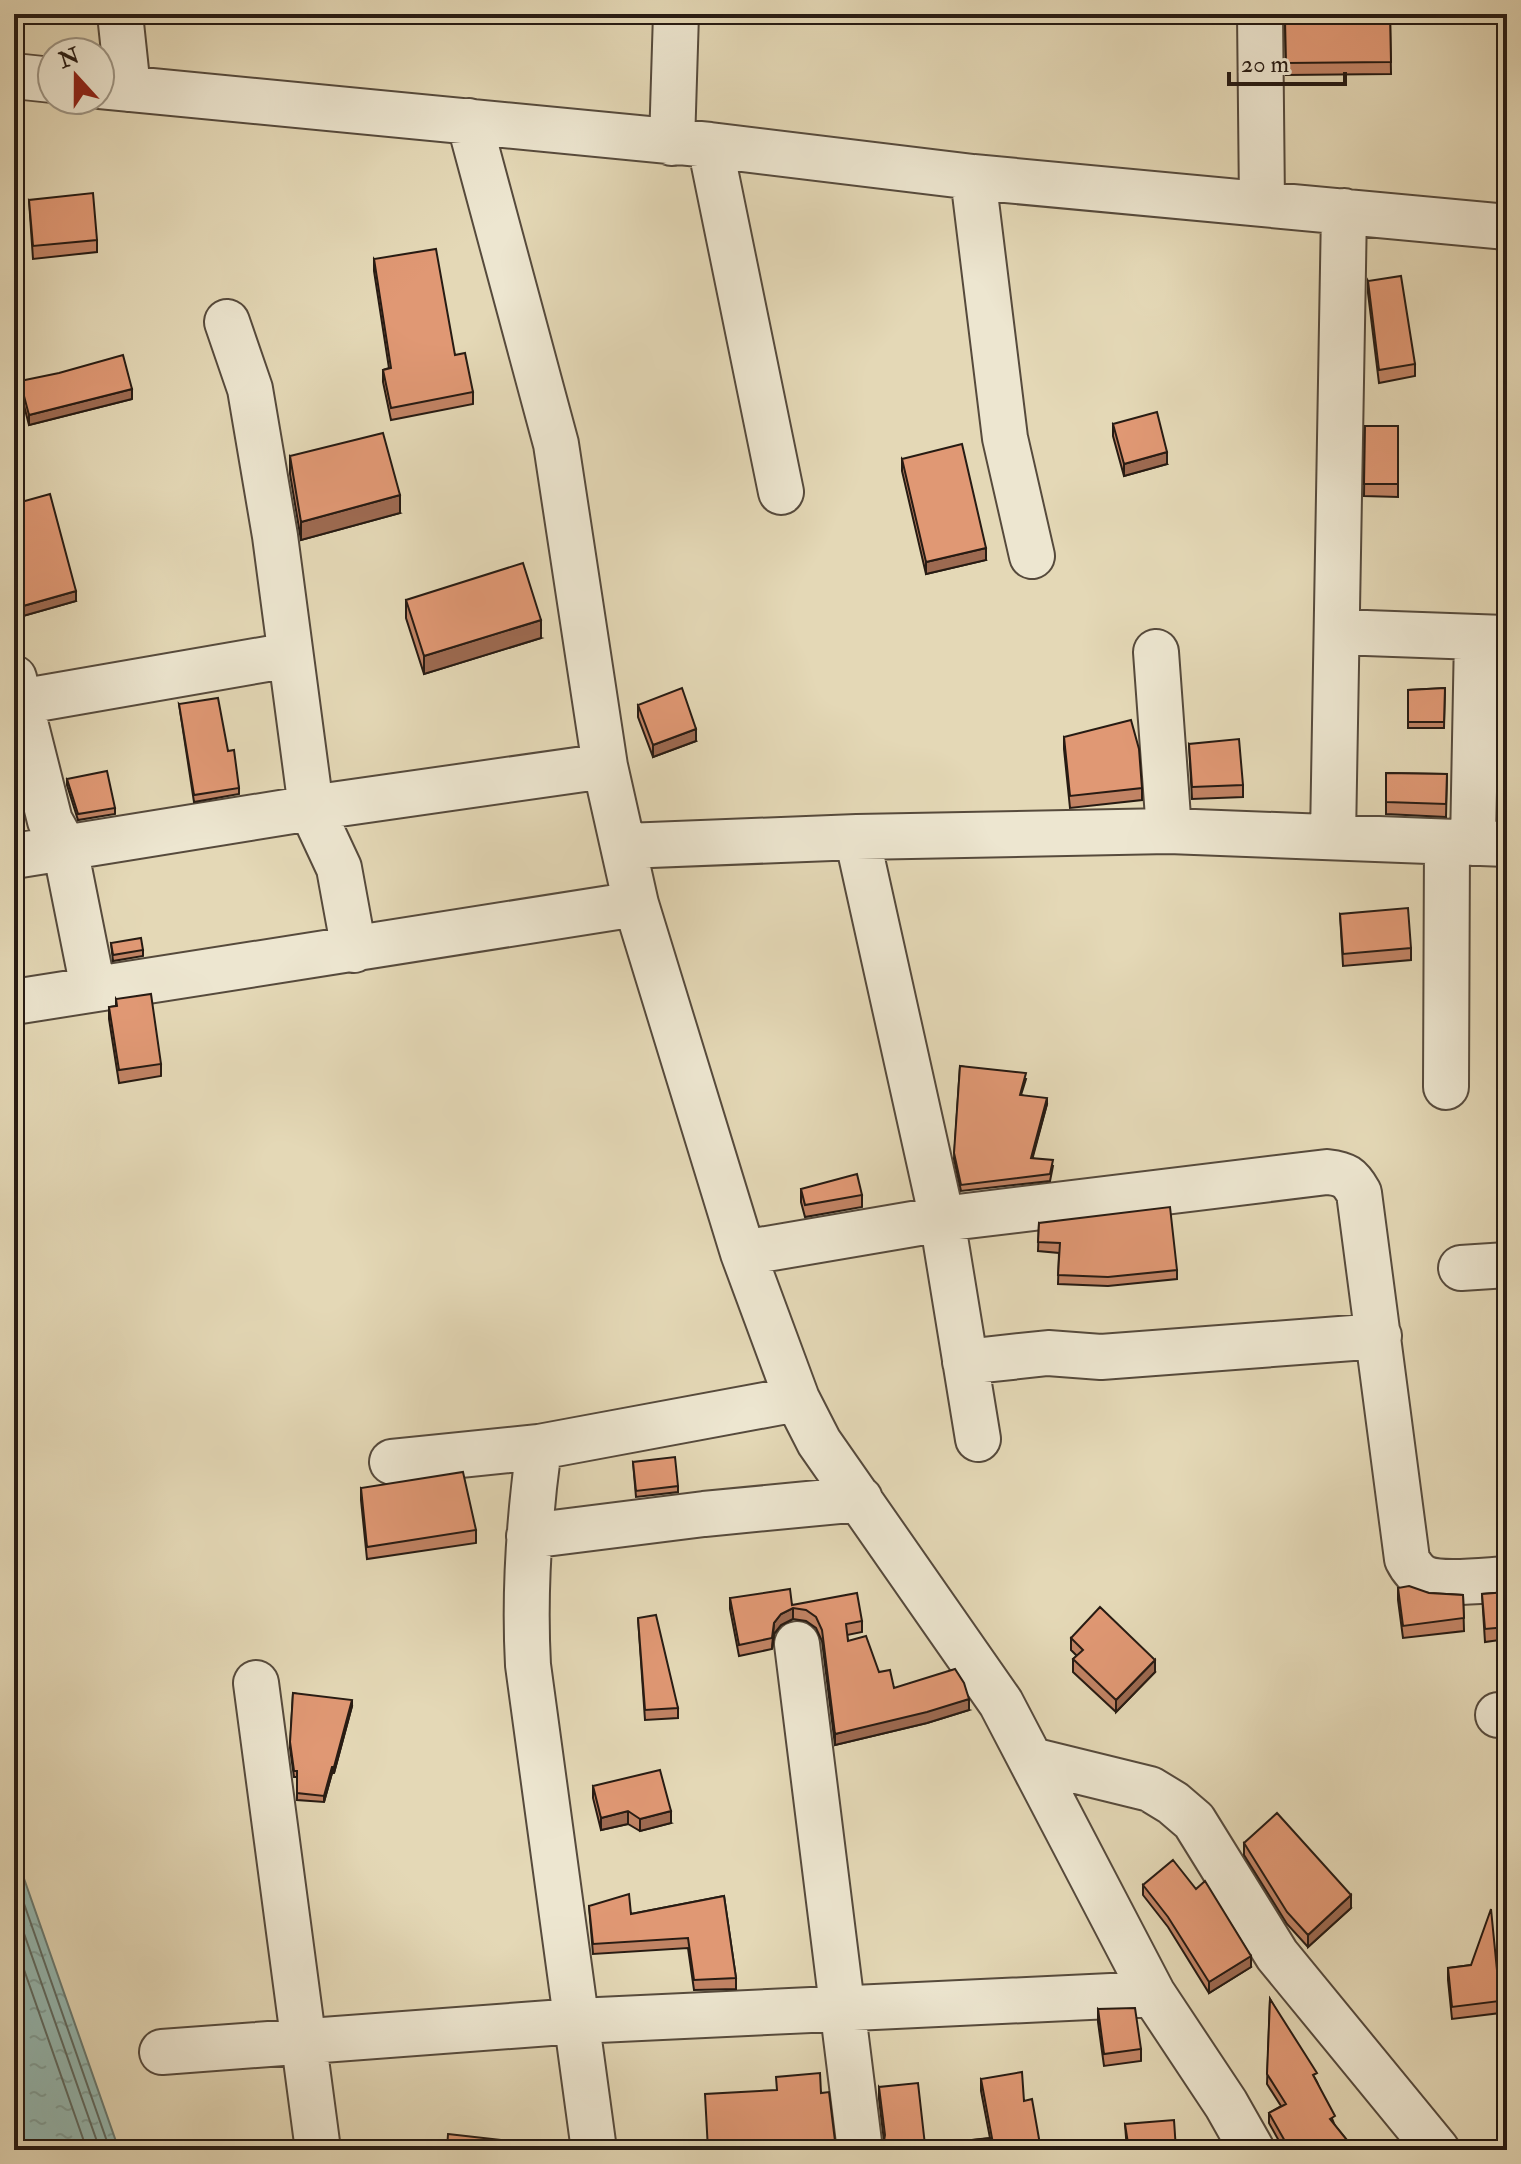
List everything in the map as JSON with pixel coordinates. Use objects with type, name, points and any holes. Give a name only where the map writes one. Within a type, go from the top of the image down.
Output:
[{"type":"street","points":[[116,63],[120,14]]},
{"type":"street","points":[[676,14],[691,144],[781,492]]},
{"type":"street","points":[[1260,14],[1262,203]]},
{"type":"street","points":[[14,76],[36,78]]},
{"type":"street","points":[[116,87],[691,144],[973,177],[1507,227]]},
{"type":"street","points":[[469,121],[556,444],[605,766],[636,904],[743,1253],[797,1399],[819,1442],[1001,1703],[1153,1994],[1226,2104],[1252,2150]]},
{"type":"street","points":[[973,177],[1005,438],[1032,556]]},
{"type":"street","points":[[1333,837],[1344,211]]},
{"type":"street","points":[[227,322],[250,389],[275,536],[311,808],[339,868],[354,950]]},
{"type":"street","points":[[1338,632],[1492,637],[1491,744],[1446,1087]]},
{"type":"street","points":[[1156,652],[1169,831]]},
{"type":"street","points":[[93,988],[65,848],[50,821],[16,694],[290,655]]},
{"type":"street","points":[[14,856],[311,808],[605,766]]},
{"type":"street","points":[[625,846],[857,837],[1169,831],[1476,843]]},
{"type":"street","points":[[857,837],[942,1219],[978,1439]]},
{"type":"street","points":[[14,1002],[636,904]]},
{"type":"street","points":[[743,1253],[942,1219],[1327,1172],[1344,1174],[1359,1193],[1407,1559],[1413,1570],[1435,1581],[1507,1579]]},
{"type":"street","points":[[1461,1268],[1507,1265]]},
{"type":"street","points":[[965,1362],[1048,1353],[1101,1357],[1379,1336]]},
{"type":"street","points":[[392,1462],[539,1447],[797,1399]]},
{"type":"street","points":[[539,1447],[524,1600],[528,1665],[594,2150]]},
{"type":"street","points":[[529,1536],[704,1514],[860,1499]]},
{"type":"street","points":[[797,1644],[860,2150]]},
{"type":"street","points":[[256,1683],[318,2150]]},
{"type":"street","points":[[1032,1760],[1150,1789],[1194,1821],[1277,1955],[1437,2150]]},
{"type":"street","points":[[162,2052],[577,2021],[1153,1994]]},
{"type":"water","points":[[14,1850],[119,2150],[14,2150]]},
{"type":"building","points":[[1323,14],[1390,14],[1391,62],[1286,63],[1285,20]]},
{"type":"building","points":[[93,193],[97,240],[33,246],[29,200]]},
{"type":"building","points":[[436,249],[455,355],[465,353],[473,392],[391,408],[383,370],[391,368],[374,259]]},
{"type":"building","points":[[1401,276],[1415,364],[1379,370],[1368,281]]},
{"type":"building","points":[[123,355],[132,389],[29,415],[20,381]]},
{"type":"building","points":[[1157,412],[1167,452],[1124,464],[1113,424]]},
{"type":"building","points":[[1365,426],[1398,426],[1398,484],[1364,484]]},
{"type":"building","points":[[383,433],[400,495],[301,522],[290,456]]},
{"type":"building","points":[[962,444],[986,548],[926,562],[902,459]]},
{"type":"building","points":[[50,494],[76,591],[23,606],[14,575],[14,504]]},
{"type":"building","points":[[523,563],[541,620],[424,656],[406,600]]},
{"type":"building","points":[[682,688],[696,729],[653,745],[638,705]]},
{"type":"building","points":[[1445,688],[1444,722],[1408,722],[1408,690]]},
{"type":"building","points":[[218,698],[228,751],[234,750],[239,788],[194,795],[179,704]]},
{"type":"building","points":[[1131,720],[1139,749],[1142,788],[1070,796],[1064,737]]},
{"type":"building","points":[[1239,739],[1243,785],[1192,787],[1189,744]]},
{"type":"building","points":[[107,771],[115,808],[78,814],[67,779]]},
{"type":"building","points":[[1386,773],[1447,774],[1446,804],[1386,802]]},
{"type":"building","points":[[1408,908],[1411,948],[1343,954],[1340,914]]},
{"type":"building","points":[[141,938],[143,950],[113,955],[111,943]]},
{"type":"building","points":[[151,994],[161,1064],[119,1070],[109,1007],[117,1006],[116,999]]},
{"type":"building","points":[[960,1066],[1026,1073],[1020,1095],[1047,1098],[1031,1158],[1053,1160],[1050,1174],[961,1185],[954,1153]]},
{"type":"building","points":[[857,1174],[862,1195],[805,1205],[801,1189]]},
{"type":"building","points":[[1170,1207],[1177,1270],[1108,1277],[1058,1275],[1060,1243],[1038,1242],[1039,1223]]},
{"type":"building","points":[[675,1457],[678,1486],[636,1491],[633,1462]]},
{"type":"building","points":[[463,1472],[476,1530],[367,1547],[361,1488]]},
{"type":"building","points":[[1409,1586],[1429,1593],[1463,1595],[1464,1618],[1403,1626],[1398,1588]]},
{"type":"building","points":[[790,1589],[792,1605],[857,1593],[862,1621],[846,1624],[848,1641],[866,1636],[879,1672],[890,1670],[894,1688],[955,1669],[969,1699],[835,1734],[822,1630],[816,1617],[806,1610],[793,1608],[781,1614],[774,1623],[772,1638],[739,1645],[730,1598]]},
{"type":"building","points":[[1507,1592],[1507,1627],[1485,1629],[1482,1594]]},
{"type":"building","points":[[1100,1607],[1155,1660],[1116,1700],[1073,1659],[1083,1650],[1071,1638]]},
{"type":"building","points":[[656,1615],[678,1708],[645,1710],[638,1618]]},
{"type":"building","points":[[293,1693],[352,1700],[324,1796],[297,1793],[297,1771],[294,1771],[290,1742]]},
{"type":"building","points":[[660,1770],[671,1811],[640,1819],[628,1811],[601,1818],[593,1786]]},
{"type":"building","points":[[1277,1813],[1351,1895],[1308,1935],[1287,1912],[1244,1843]]},
{"type":"building","points":[[1173,1860],[1196,1889],[1205,1881],[1251,1956],[1209,1982],[1168,1917],[1143,1885]]},
{"type":"building","points":[[629,1894],[631,1914],[724,1896],[736,1978],[694,1980],[688,1938],[593,1944],[589,1906]]},
{"type":"building","points":[[1491,1909],[1500,2001],[1452,2007],[1448,1968],[1471,1965]]},
{"type":"building","points":[[1270,1999],[1317,2073],[1313,2075],[1335,2116],[1330,2119],[1355,2150],[1290,2150],[1269,2113],[1286,2104],[1267,2074]]},
{"type":"building","points":[[1135,2008],[1141,2049],[1104,2054],[1098,2009]]},
{"type":"building","points":[[1022,2072],[1024,2101],[1032,2099],[1041,2150],[881,2150],[885,2135],[879,2087],[918,2083],[925,2145],[992,2138],[981,2079]]},
{"type":"building","points":[[820,2073],[821,2093],[829,2092],[835,2141],[839,2150],[708,2150],[705,2094],[777,2090],[776,2077]]},
{"type":"building","points":[[1174,2120],[1176,2150],[1129,2150],[1125,2124]]},
{"type":"building","points":[[448,2134],[520,2142],[522,2146],[535,2148],[447,2150]]}]
